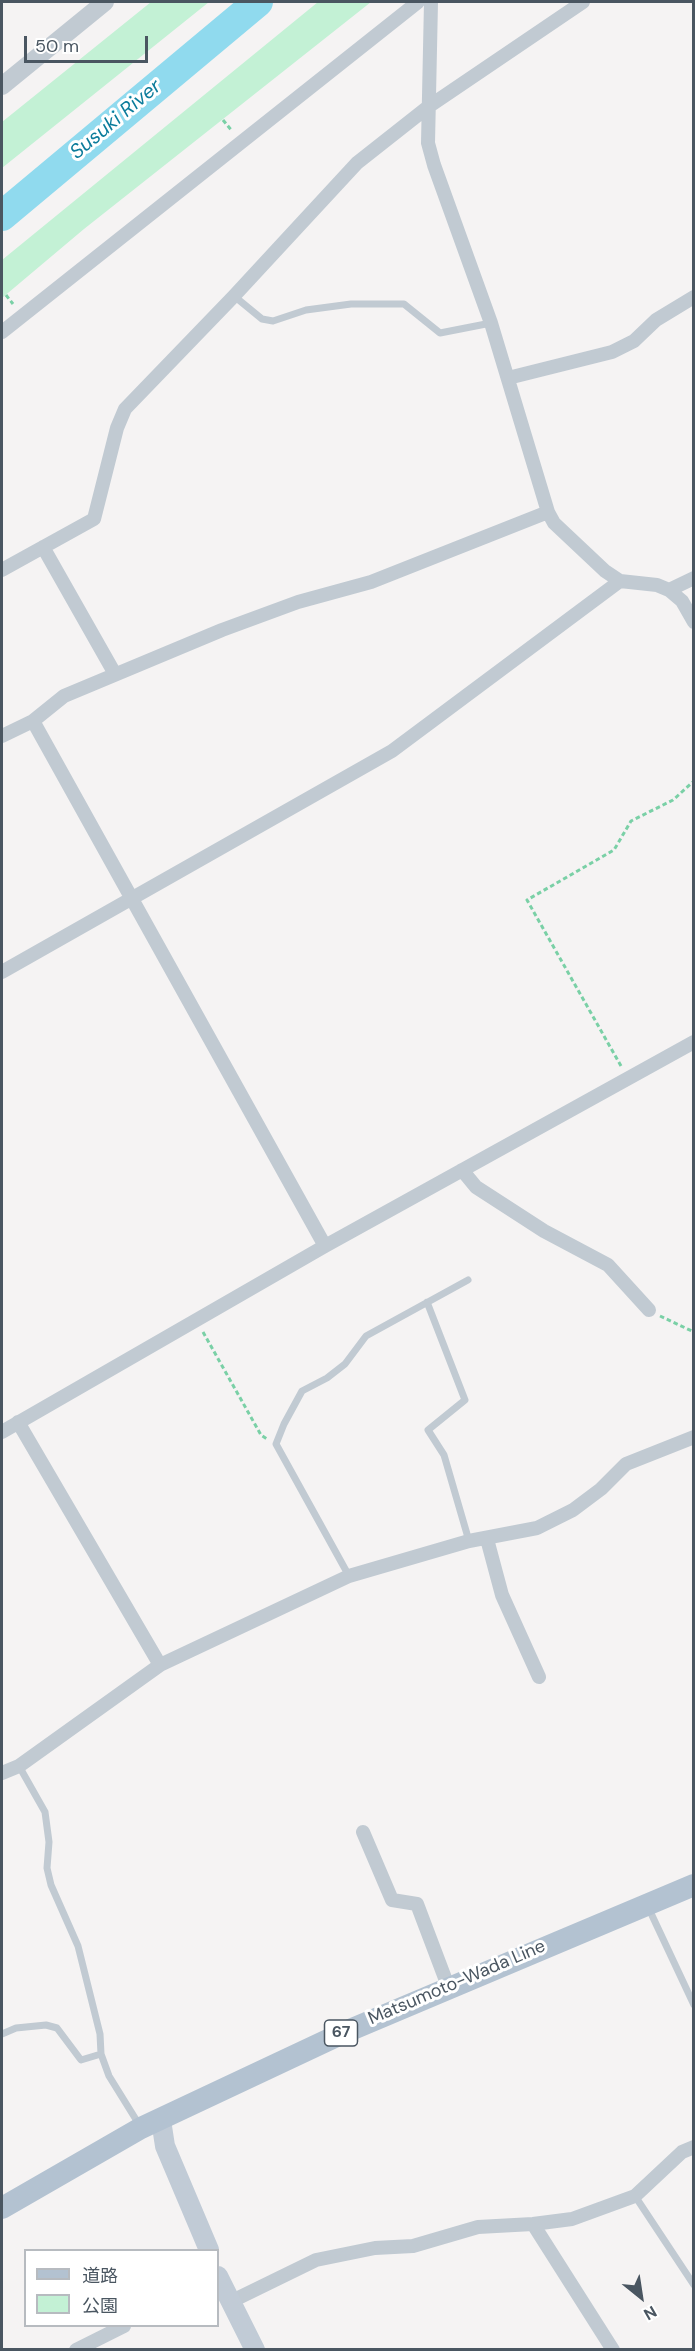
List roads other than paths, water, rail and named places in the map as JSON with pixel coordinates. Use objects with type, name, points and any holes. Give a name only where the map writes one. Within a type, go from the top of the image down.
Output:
[{"type":"main road","name":"Matsumoto-Wada Line","points":[[2,2208],[151,2124],[343,2033],[448,1986],[693,1885]]},
{"type":"main road","points":[[151,2124],[165,2146],[209,2249]]},
{"type":"main road","points":[[219,2278],[255,2349]]},
{"type":"street","points":[[2,86],[105,2]]},
{"type":"street","points":[[2,332],[418,2]]},
{"type":"street","points":[[431,2],[428,143],[491,323],[548,512],[554,523],[605,571],[620,581],[657,585],[669,590],[682,601],[693,622]]},
{"type":"street","points":[[2,570],[94,519],[124,409],[234,296],[357,163],[428,107],[583,2]]},
{"type":"street","points":[[508,378],[612,352],[634,341],[656,320],[693,297]]},
{"type":"street","points":[[2,736],[33,721],[64,696],[222,630],[298,602],[372,582],[548,512]]},
{"type":"street","points":[[43,547],[115,674]]},
{"type":"street","points":[[669,590],[693,578]]},
{"type":"street","points":[[2,972],[392,751],[620,581]]},
{"type":"street","points":[[33,721],[325,1246]]},
{"type":"street","points":[[2,1432],[325,1246],[693,1042]]},
{"type":"street","points":[[462,1170],[476,1187],[486,1194],[544,1231],[608,1265],[649,1310]]},
{"type":"street","points":[[18,1422],[160,1665]]},
{"type":"street","points":[[2,1773],[19,1766],[160,1665],[348,1575],[469,1541],[537,1528],[564,1515],[601,1489],[626,1464],[693,1437]]},
{"type":"street","points":[[487,1539],[502,1595],[539,1677]]},
{"type":"street","points":[[363,1832],[392,1900],[417,1904],[448,1986]]},
{"type":"street","points":[[230,2302],[316,2260],[375,2248],[413,2246],[478,2227],[572,2219],[635,2196],[682,2151],[693,2147]]},
{"type":"street","points":[[533,2224],[613,2349]]},
{"type":"street","points":[[76,2349],[100,2344],[121,2327]]},
{"type":"lane","points":[[234,296],[261,319],[273,321],[306,310],[351,304],[404,304],[440,333],[491,323]]},
{"type":"lane","points":[[348,1575],[276,1444],[302,1391],[327,1378],[345,1364],[366,1336],[468,1280]]},
{"type":"lane","points":[[427,1302],[465,1400],[428,1430],[444,1455],[469,1541]]},
{"type":"lane","points":[[19,1766],[45,1812],[49,1842],[47,1868],[51,1884],[78,1947],[100,2034],[101,2054],[109,2076],[151,2124]]},
{"type":"lane","points":[[646,1903],[693,2005]]},
{"type":"lane","points":[[2,2034],[16,2028],[46,2025],[57,2028],[81,2060],[101,2054]]},
{"type":"lane","points":[[635,2196],[693,2285]]},
{"type":"waterway","name":"Susuki River","points":[[2,216],[258,2]]}]
